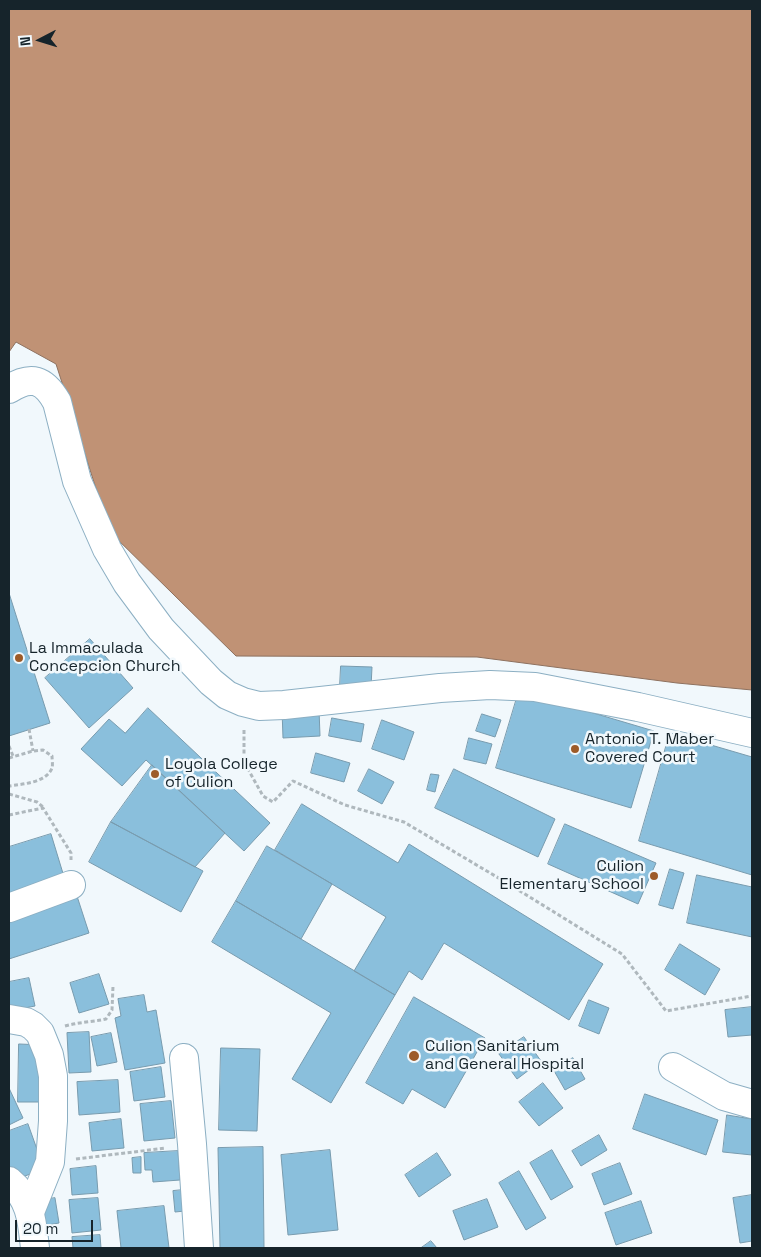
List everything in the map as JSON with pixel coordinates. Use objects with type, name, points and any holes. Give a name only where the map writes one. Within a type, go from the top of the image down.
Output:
[{"type":"main road","points":[[9,389],[17,384],[37,382],[45,385],[51,391],[57,402],[77,481],[107,549],[127,583],[161,629],[211,682],[227,695],[259,706],[284,706],[440,688],[490,685],[535,686],[752,733]]},
{"type":"main road","points":[[9,908],[71,885]]},
{"type":"main road","points":[[9,1020],[26,1022],[34,1026],[40,1033],[49,1055],[52,1076],[53,1121],[50,1162],[30,1212]]},
{"type":"main road","points":[[184,1058],[199,1248]]},
{"type":"main road","points":[[673,1067],[724,1096],[752,1104]]},
{"type":"main road","points":[[9,1181],[24,1198],[30,1212],[35,1248]]},
{"type":"path","points":[[243,702],[244,762],[263,796],[273,802],[293,780],[345,805],[404,822],[622,954],[666,1011],[752,996]]},
{"type":"path","points":[[29,730],[33,751]]},
{"type":"path","points":[[9,746],[13,756]]},
{"type":"path","points":[[9,758],[43,750],[52,756],[52,768],[42,779],[36,782],[9,786]]},
{"type":"path","points":[[9,794],[37,802],[43,808],[71,853],[71,885]]},
{"type":"path","points":[[9,815],[43,808]]},
{"type":"path","points":[[40,1033],[74,1023],[106,1019],[112,1010],[113,986]]},
{"type":"path","points":[[50,1162],[192,1144]]},
{"type":"shaded area","points":[[9,9],[752,9],[752,690],[677,683],[477,657],[236,656],[110,532],[56,364],[16,342],[9,352]]},
{"type":"building","name":"La Immaculada Concepcion Church","points":[[9,593],[50,723],[9,736]]},
{"type":"building","points":[[90,639],[133,688],[89,728],[45,678]]},
{"type":"building","points":[[341,666],[372,667],[371,687],[340,686]]},
{"type":"building","name":"Antonio T. Maber Covered Court","points":[[519,691],[654,731],[631,808],[496,768]]},
{"type":"building","points":[[148,708],[270,823],[244,851],[146,760],[122,786],[81,749],[109,719],[125,733]]},
{"type":"building","points":[[319,709],[320,736],[283,738],[282,710]]},
{"type":"building","points":[[482,714],[501,720],[495,737],[476,731]]},
{"type":"building","points":[[332,718],[364,724],[361,742],[329,736]]},
{"type":"building","points":[[382,720],[414,732],[404,760],[372,749]]},
{"type":"building","points":[[670,733],[752,757],[752,875],[639,841]]},
{"type":"building","points":[[469,738],[492,744],[486,764],[464,759]]},
{"type":"building","points":[[316,753],[350,763],[344,782],[311,773]]},
{"type":"building","points":[[152,765],[225,833],[195,867],[111,822]]},
{"type":"building","points":[[369,769],[394,782],[382,804],[358,791]]},
{"type":"building","name":"Culion Elementary School","points":[[454,769],[555,819],[538,857],[435,808]]},
{"type":"building","points":[[431,774],[439,775],[435,792],[427,790]]},
{"type":"building","name":"Culion Sanitarium and General Hospital","points":[[302,804],[398,863],[409,844],[603,964],[569,1020],[444,943],[422,980],[409,971],[395,995],[354,971],[386,917],[275,850]]},
{"type":"building","points":[[111,822],[203,871],[181,912],[89,862]]},
{"type":"building","name":"Culion Elementary School","points":[[565,824],[656,863],[638,904],[548,864]]},
{"type":"building","points":[[51,834],[65,880],[9,897],[9,847]]},
{"type":"building","points":[[267,846],[332,884],[301,939],[236,901]]},
{"type":"building","points":[[670,869],[684,873],[673,909],[659,905]]},
{"type":"building","points":[[697,875],[752,887],[752,937],[687,923]]},
{"type":"building","points":[[75,890],[89,933],[9,959],[9,911]]},
{"type":"building","name":"Culion Sanitarium and General Hospital","points":[[236,901],[395,995],[331,1103],[292,1079],[331,1013],[212,942]]},
{"type":"building","points":[[680,944],[720,969],[705,995],[665,970]]},
{"type":"building","points":[[99,974],[109,1004],[79,1013],[70,983]]},
{"type":"building","points":[[29,978],[35,1006],[9,1011],[9,982]]},
{"type":"building","points":[[144,995],[147,1012],[156,1010],[165,1063],[125,1070],[115,1018],[121,1016],[118,999]]},
{"type":"building","points":[[414,997],[485,1038],[445,1108],[412,1089],[403,1104],[366,1083]]},
{"type":"building","points":[[589,1000],[609,1008],[599,1034],[579,1026]]},
{"type":"building","points":[[752,1007],[752,1035],[728,1037],[725,1010]]},
{"type":"building","points":[[89,1032],[91,1072],[69,1073],[67,1033]]},
{"type":"building","points":[[111,1033],[117,1062],[97,1066],[91,1037]]},
{"type":"building","points":[[524,1037],[541,1061],[517,1079],[499,1054]]},
{"type":"building","points":[[19,1044],[43,1045],[41,1102],[18,1102]]},
{"type":"building","points":[[221,1048],[260,1049],[257,1131],[219,1130]]},
{"type":"building","points":[[573,1058],[585,1079],[565,1090],[553,1069]]},
{"type":"building","points":[[161,1067],[165,1097],[134,1101],[130,1072]]},
{"type":"building","points":[[118,1080],[120,1112],[79,1115],[77,1082]]},
{"type":"building","points":[[543,1083],[563,1108],[539,1126],[519,1102]]},
{"type":"building","points":[[9,1088],[23,1118],[9,1125]]},
{"type":"building","points":[[645,1094],[718,1120],[706,1155],[633,1129]]},
{"type":"building","points":[[171,1101],[175,1138],[144,1141],[140,1104]]},
{"type":"building","points":[[727,1115],[752,1119],[752,1155],[723,1152]]},
{"type":"building","points":[[121,1119],[124,1148],[92,1151],[89,1123]]},
{"type":"building","points":[[28,1124],[44,1169],[14,1180],[9,1164],[9,1131]]},
{"type":"building","points":[[599,1135],[607,1150],[581,1166],[572,1151]]},
{"type":"building","points":[[263,1147],[264,1248],[220,1248],[218,1148]]},
{"type":"building","points":[[330,1150],[338,1230],[288,1235],[281,1155]]},
{"type":"building","points":[[552,1150],[573,1187],[551,1200],[530,1163]]},
{"type":"building","points":[[178,1151],[180,1180],[153,1182],[152,1170],[145,1170],[144,1153]]},
{"type":"building","points":[[437,1153],[451,1175],[419,1197],[405,1175]]},
{"type":"building","points":[[141,1157],[141,1173],[133,1173],[132,1158]]},
{"type":"building","points":[[620,1163],[632,1194],[604,1205],[592,1174]]},
{"type":"building","points":[[96,1166],[98,1193],[72,1195],[70,1169]]},
{"type":"building","points":[[519,1171],[546,1218],[526,1230],[499,1183]]},
{"type":"building","points":[[183,1190],[185,1211],[175,1212],[173,1191]]},
{"type":"building","points":[[752,1195],[752,1241],[740,1243],[733,1198]]},
{"type":"building","points":[[55,1198],[59,1223],[42,1226],[38,1201]]},
{"type":"building","points":[[98,1198],[101,1230],[72,1233],[69,1200]]},
{"type":"building","points":[[487,1199],[498,1227],[464,1240],[453,1211]]},
{"type":"building","points":[[641,1201],[652,1233],[616,1245],[605,1213]]},
{"type":"building","points":[[164,1206],[169,1248],[121,1248],[117,1211]]},
{"type":"building","points":[[100,1235],[101,1248],[73,1248],[72,1237]]},
{"type":"building","points":[[431,1241],[437,1248],[421,1248]]},
{"type":"place","name":"La Immaculada Concepcion Church","points":[[19,658]]},
{"type":"place","name":"Antonio T. Maber Covered Court","points":[[575,749]]},
{"type":"place","name":"Loyola College of Culion","points":[[155,774]]},
{"type":"place","name":"Culion Elementary School","points":[[654,876]]},
{"type":"place","name":"Culion Sanitarium and General Hospital","points":[[414,1056]]}]
